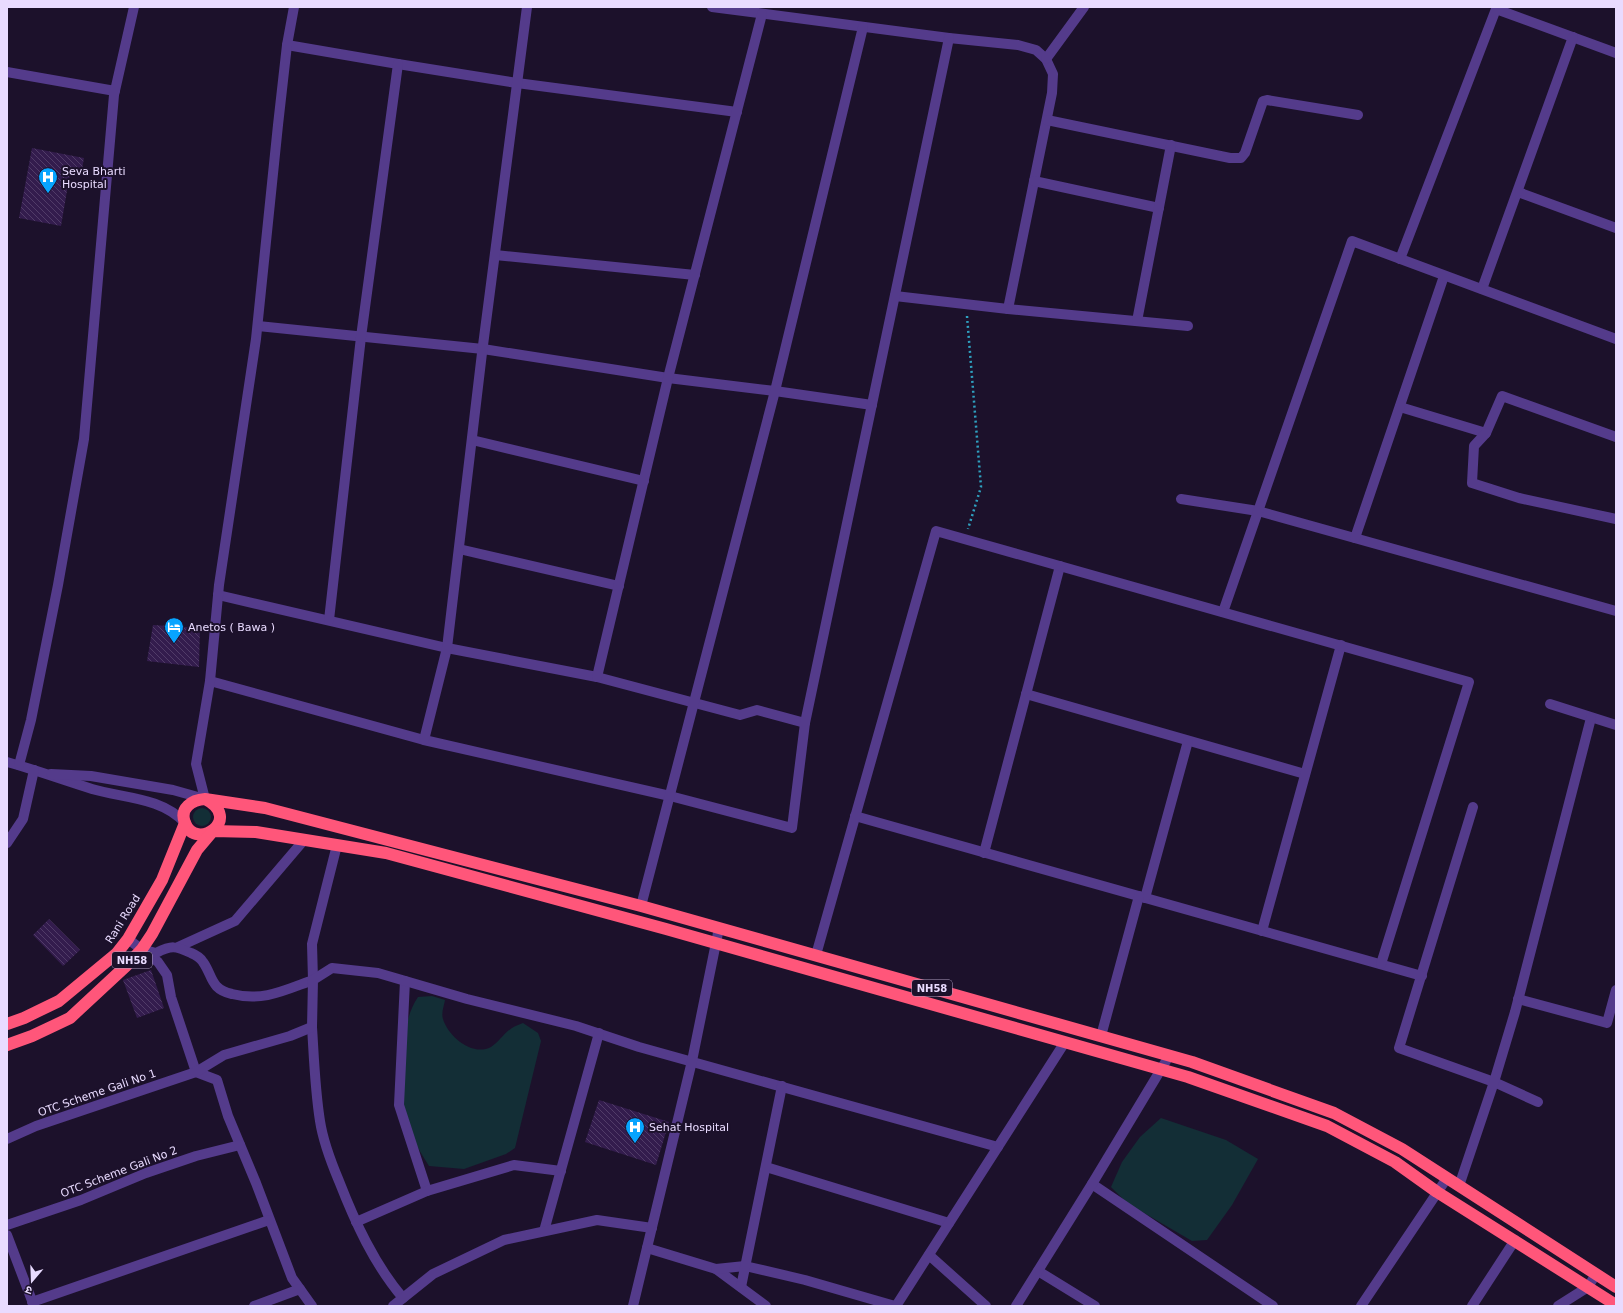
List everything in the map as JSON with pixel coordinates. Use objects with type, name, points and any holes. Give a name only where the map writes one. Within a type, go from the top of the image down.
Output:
[{"type":"highway","name":"NH58","points":[[7,1045],[32,1036],[70,1018],[142,949],[152,934],[197,850],[218,824],[220,816],[218,809],[214,804],[204,799]]},
{"type":"highway","name":"NH58","points":[[1616,1287],[1402,1149],[1334,1113],[1192,1062],[641,906],[265,808],[204,799],[194,800],[187,806],[184,814],[184,823],[188,829],[196,834],[204,835],[212,831],[256,832],[386,853],[666,929],[1188,1077],[1327,1126],[1394,1162],[1437,1192],[1616,1305]]},
{"type":"highway","name":"Rani Road","points":[[7,1024],[24,1018],[59,1001],[117,953],[128,939],[162,880],[184,823]]},
{"type":"street","points":[[19,766],[31,720],[58,585],[84,440],[115,91],[134,7]]},
{"type":"street","points":[[51,774],[91,776],[173,790],[204,799],[196,764],[210,681],[218,595],[258,326],[288,45],[294,7]]},
{"type":"street","points":[[424,740],[447,648],[482,349],[527,7]]},
{"type":"street","points":[[712,7],[949,38],[1018,45],[1036,50],[1046,59],[1053,74],[1052,93],[1008,309]]},
{"type":"street","points":[[1046,59],[1084,7]]},
{"type":"street","points":[[1400,259],[1495,8],[1616,53]]},
{"type":"street","points":[[597,677],[668,378],[762,14]]},
{"type":"street","points":[[641,906],[775,391],[863,27]]},
{"type":"street","points":[[1482,289],[1573,37]]},
{"type":"street","points":[[210,681],[424,740],[670,796],[792,828],[805,723],[949,38]]},
{"type":"street","points":[[288,45],[517,83],[737,112]]},
{"type":"street","points":[[329,620],[361,337],[398,64]]},
{"type":"street","points":[[7,72],[115,91]]},
{"type":"street","points":[[1047,120],[1230,158],[1241,158],[1246,153],[1263,101],[1267,100],[1358,115]]},
{"type":"street","points":[[1137,321],[1171,145]]},
{"type":"street","points":[[1034,181],[1159,208]]},
{"type":"street","points":[[1518,192],[1616,228]]},
{"type":"street","points":[[1223,612],[1352,241],[1616,339]]},
{"type":"street","points":[[495,255],[695,275]]},
{"type":"street","points":[[1356,538],[1444,276]]},
{"type":"street","points":[[895,296],[1008,309],[1188,326]]},
{"type":"street","points":[[258,326],[482,349],[668,378],[872,405]]},
{"type":"street","points":[[1616,437],[1502,396],[1486,433],[1474,446],[1472,483],[1519,498],[1616,519]]},
{"type":"street","points":[[1400,407],[1486,433]]},
{"type":"street","points":[[472,440],[644,481]]},
{"type":"street","points":[[1181,499],[1258,511],[1616,611]]},
{"type":"street","points":[[816,955],[936,532],[1469,682],[1381,964]]},
{"type":"street","points":[[459,549],[619,586]]},
{"type":"street","points":[[984,853],[1060,566]]},
{"type":"street","points":[[218,595],[447,648],[597,677],[740,715],[757,710],[805,723]]},
{"type":"street","points":[[1262,931],[1340,645]]},
{"type":"street","points":[[1026,694],[1305,774]]},
{"type":"street","points":[[1550,704],[1616,725]]},
{"type":"street","points":[[1459,1186],[1494,1082],[1518,999],[1591,718]]},
{"type":"street","points":[[1101,1036],[1188,741]]},
{"type":"street","points":[[7,762],[51,774],[93,789],[157,805],[177,814],[184,823]]},
{"type":"street","points":[[7,843],[23,820],[34,770]]},
{"type":"street","points":[[1473,807],[1399,1048],[1494,1082],[1538,1102]]},
{"type":"street","points":[[855,816],[1422,976]]},
{"type":"street","points":[[142,949],[156,953],[167,947],[178,947],[235,921],[304,840]]},
{"type":"street","points":[[337,846],[312,944],[312,1027],[314,1074],[320,1122],[331,1161],[356,1222],[388,1278],[403,1298]]},
{"type":"street","points":[[633,1306],[692,1061],[719,928]]},
{"type":"street","points":[[128,939],[158,962],[167,975],[171,997],[196,1072],[217,1080],[228,1116],[256,1183],[292,1278],[312,1306]]},
{"type":"street","points":[[178,947],[197,956],[203,962],[216,987],[232,994],[271,996],[313,980],[332,968],[378,973],[467,999],[576,1026],[639,1047],[998,1147]]},
{"type":"street","points":[[405,981],[399,1105],[427,1191]]},
{"type":"street","points":[[1518,999],[1611,1025],[1616,990]]},
{"type":"street","name":"OTC Scheme Gali No 1","points":[[7,1139],[36,1126],[196,1072],[224,1055],[290,1036],[312,1027]]},
{"type":"street","points":[[544,1231],[599,1033]]},
{"type":"street","points":[[716,1269],[746,1266],[805,1280],[896,1306],[1066,1042]]},
{"type":"street","points":[[1016,1306],[1162,1070],[1169,1056]]},
{"type":"street","points":[[741,1287],[782,1086]]},
{"type":"street","name":"OTC Scheme Gali No 2","points":[[7,1225],[82,1200],[153,1170],[196,1156],[240,1145]]},
{"type":"street","points":[[356,1222],[427,1191],[514,1165],[561,1171]]},
{"type":"street","points":[[766,1166],[949,1223]]},
{"type":"street","points":[[1361,1306],[1447,1178]]},
{"type":"street","points":[[1092,1184],[1273,1306]]},
{"type":"street","points":[[7,1235],[33,1304],[269,1220]]},
{"type":"street","points":[[392,1306],[432,1274],[504,1240],[597,1220],[652,1228]]},
{"type":"street","points":[[1472,1306],[1515,1240]]},
{"type":"street","points":[[647,1248],[716,1269],[766,1306]]},
{"type":"street","points":[[929,1255],[986,1306]]},
{"type":"street","points":[[1038,1271],[1095,1306]]},
{"type":"street","points":[[1558,1306],[1588,1287],[1596,1274]]},
{"type":"street","points":[[254,1306],[300,1290]]},
{"type":"path","points":[[965,540],[981,487],[966,304]]},
{"type":"shaded area","points":[[198,808],[206,808],[211,813],[209,824],[206,826],[198,826],[193,821],[193,813]]},
{"type":"shaded area","points":[[432,996],[445,1000],[442,1014],[446,1025],[455,1038],[469,1047],[484,1049],[491,1047],[497,1043],[509,1030],[523,1023],[538,1033],[541,1041],[515,1148],[506,1154],[464,1169],[429,1166],[411,1135],[404,1114],[401,1070],[407,1022],[418,997]]},
{"type":"shaded area","points":[[1161,1118],[1226,1140],[1258,1159],[1232,1205],[1207,1240],[1192,1241],[1127,1203],[1111,1187],[1122,1162],[1140,1137]]},
{"type":"building","points":[[32,148],[84,158],[81,175],[70,173],[61,226],[19,218]]},
{"type":"building","name":"Anetos ( Bawa )","points":[[153,625],[200,628],[199,667],[147,661]]},
{"type":"building","points":[[49,919],[80,950],[63,966],[33,935]]},
{"type":"building","points":[[151,970],[164,1008],[137,1018],[123,980]]},
{"type":"building","points":[[599,1100],[669,1122],[656,1165],[585,1142]]},
{"type":"place","name":"Seva Bharti Hospital","points":[[48,194]]},
{"type":"place","name":"Anetos ( Bawa )","points":[[174,644]]},
{"type":"place","name":"Sehat Hospital","points":[[635,1144]]}]
